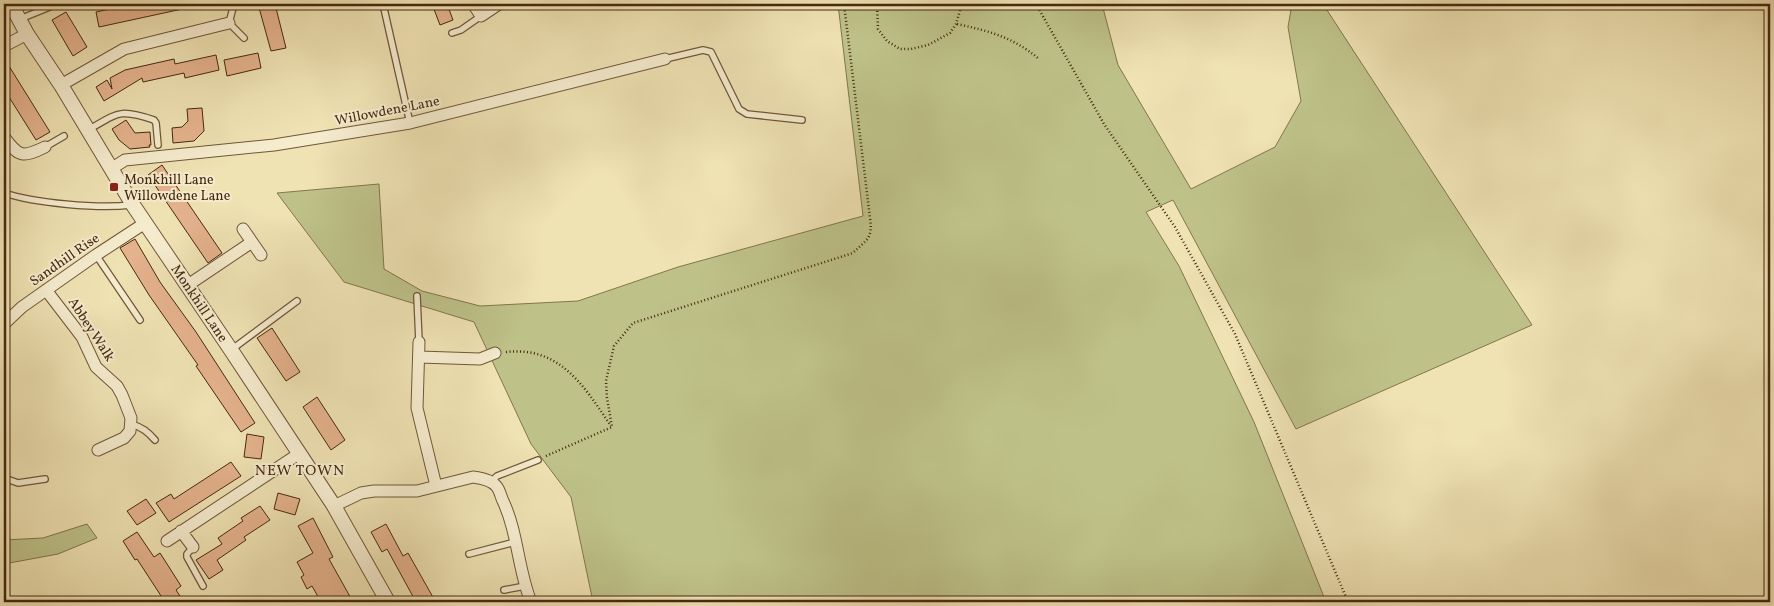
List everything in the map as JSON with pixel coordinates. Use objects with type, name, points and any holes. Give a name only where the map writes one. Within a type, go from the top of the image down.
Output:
[{"type":"street","name":"Monkhill Lane","points":[[11,4],[27,34],[61,85],[133,205],[334,506],[388,602]]},
{"type":"street","points":[[473,4],[481,16],[499,4]]},
{"type":"street","points":[[61,85],[124,49],[229,23]]},
{"type":"street","points":[[4,46],[27,34]]},
{"type":"street","name":"Willowdene Lane","points":[[111,169],[125,160],[274,145],[410,123],[665,59]]},
{"type":"street","points":[[4,137],[14,151],[20,154],[28,155],[44,147]]},
{"type":"street","name":"Sandhill Rise","points":[[4,324],[22,307],[145,223]]},
{"type":"street","points":[[243,229],[261,256]]},
{"type":"street","points":[[188,285],[252,242]]},
{"type":"street","name":"Abbey Walk","points":[[46,290],[82,336],[96,366],[117,386],[132,424]]},
{"type":"street","points":[[419,342],[417,408],[436,486]]},
{"type":"street","points":[[419,357],[480,359],[495,353]]},
{"type":"street","points":[[98,450],[124,438],[130,431],[132,424]]},
{"type":"street","points":[[167,541],[300,453]]},
{"type":"street","points":[[334,506],[362,493],[374,491],[417,490],[473,477],[491,482],[497,486],[508,510],[524,586],[531,602]]},
{"type":"street","points":[[181,531],[193,547]]},
{"type":"lane","points":[[20,19],[57,4]]},
{"type":"lane","points":[[234,4],[229,23],[244,38]]},
{"type":"lane","points":[[383,4],[410,123]]},
{"type":"lane","points":[[452,33],[461,30],[481,16]]},
{"type":"lane","points":[[665,59],[703,50],[711,52],[739,109],[747,114],[802,120]]},
{"type":"lane","points":[[88,130],[118,114],[132,113],[154,120],[156,123],[158,145]]},
{"type":"lane","points":[[44,147],[64,136]]},
{"type":"lane","points":[[4,193],[20,198],[75,204],[133,205]]},
{"type":"lane","points":[[96,255],[140,320]]},
{"type":"lane","points":[[416,296],[419,342]]},
{"type":"lane","points":[[231,350],[297,301]]},
{"type":"lane","points":[[132,424],[141,427],[155,440]]},
{"type":"lane","points":[[491,482],[497,476],[538,460]]},
{"type":"lane","points":[[4,478],[18,483],[45,479]]},
{"type":"lane","points":[[469,554],[515,542]]},
{"type":"lane","points":[[193,547],[187,554],[187,557],[203,586]]},
{"type":"lane","points":[[504,590],[524,586]]},
{"type":"path","points":[[612,427],[606,398],[608,372],[614,346],[633,323],[853,253],[870,237],[872,231],[844,4]]},
{"type":"path","points":[[877,4],[878,29],[888,41],[900,49],[911,49],[928,45],[950,33],[956,24],[962,4]]},
{"type":"path","points":[[1036,4],[1104,124],[1175,227],[1234,334],[1348,602]]},
{"type":"path","points":[[956,24],[985,30],[1008,38],[1028,49],[1039,59]]},
{"type":"path","points":[[495,353],[520,350],[543,356],[565,368],[585,389],[612,427]]},
{"type":"path","points":[[538,460],[612,427]]},
{"type":"green space","points":[[838,4],[1102,4],[1118,65],[1191,189],[1275,147],[1301,101],[1288,27],[1292,4],[1323,4],[1532,325],[1296,429],[1173,200],[1146,212],[1179,266],[1254,422],[1326,602],[593,602],[571,497],[531,444],[474,322],[344,282],[277,193],[379,184],[384,269],[422,291],[480,306],[578,301],[678,267],[863,216]]},
{"type":"green space","points":[[87,524],[97,538],[58,554],[4,564],[4,540],[43,538]]},
{"type":"building","points":[[133,4],[186,4],[187,8],[99,27],[96,12]]},
{"type":"building","points":[[258,4],[275,4],[286,48],[271,51]]},
{"type":"building","points":[[432,4],[447,4],[453,20],[440,25]]},
{"type":"building","points":[[66,12],[87,47],[73,56],[52,20]]},
{"type":"building","points":[[258,53],[261,68],[227,76],[224,60]]},
{"type":"building","points":[[216,55],[219,70],[185,78],[184,73],[143,82],[142,78],[104,101],[96,87],[107,80],[112,89],[110,78],[125,70],[174,59],[175,64]]},
{"type":"building","points":[[4,58],[50,132],[36,140],[4,89]]},
{"type":"building","points":[[202,108],[204,131],[194,141],[173,143],[172,128],[182,127],[188,121],[187,109]]},
{"type":"building","points":[[126,120],[135,133],[150,132],[150,147],[130,149],[119,140],[112,129]]},
{"type":"building","points":[[162,165],[222,253],[208,263],[148,175]]},
{"type":"building","points":[[135,239],[160,282],[196,332],[255,423],[241,432],[196,366],[198,365],[149,295],[120,248]]},
{"type":"building","points":[[272,328],[300,372],[286,381],[257,338]]},
{"type":"building","points":[[317,397],[345,440],[331,450],[303,407]]},
{"type":"building","points":[[247,434],[264,437],[261,459],[244,457]]},
{"type":"building","points":[[231,462],[241,476],[169,522],[156,503],[171,494],[174,499]]},
{"type":"building","points":[[278,493],[300,499],[295,515],[274,509]]},
{"type":"building","points":[[146,499],[156,513],[137,525],[127,511]]},
{"type":"building","points":[[260,506],[270,520],[244,537],[246,540],[217,560],[223,570],[209,579],[196,560],[222,544],[218,538],[243,521],[241,518]]},
{"type":"building","points":[[313,518],[333,557],[329,559],[353,602],[321,602],[312,586],[307,589],[301,577],[304,575],[297,562],[313,553],[298,526]]},
{"type":"building","points":[[386,524],[403,556],[408,553],[434,599],[428,602],[416,602],[387,549],[382,552],[371,532]]},
{"type":"building","points":[[137,532],[154,557],[160,553],[181,586],[176,590],[184,602],[165,602],[137,559],[135,560],[123,541]]},
{"type":"place","name":"Monkhill Lane Willowdene Lane","points":[[114,187]]},
{"type":"district","name":"NEW TOWN","points":[[300,470]]}]
